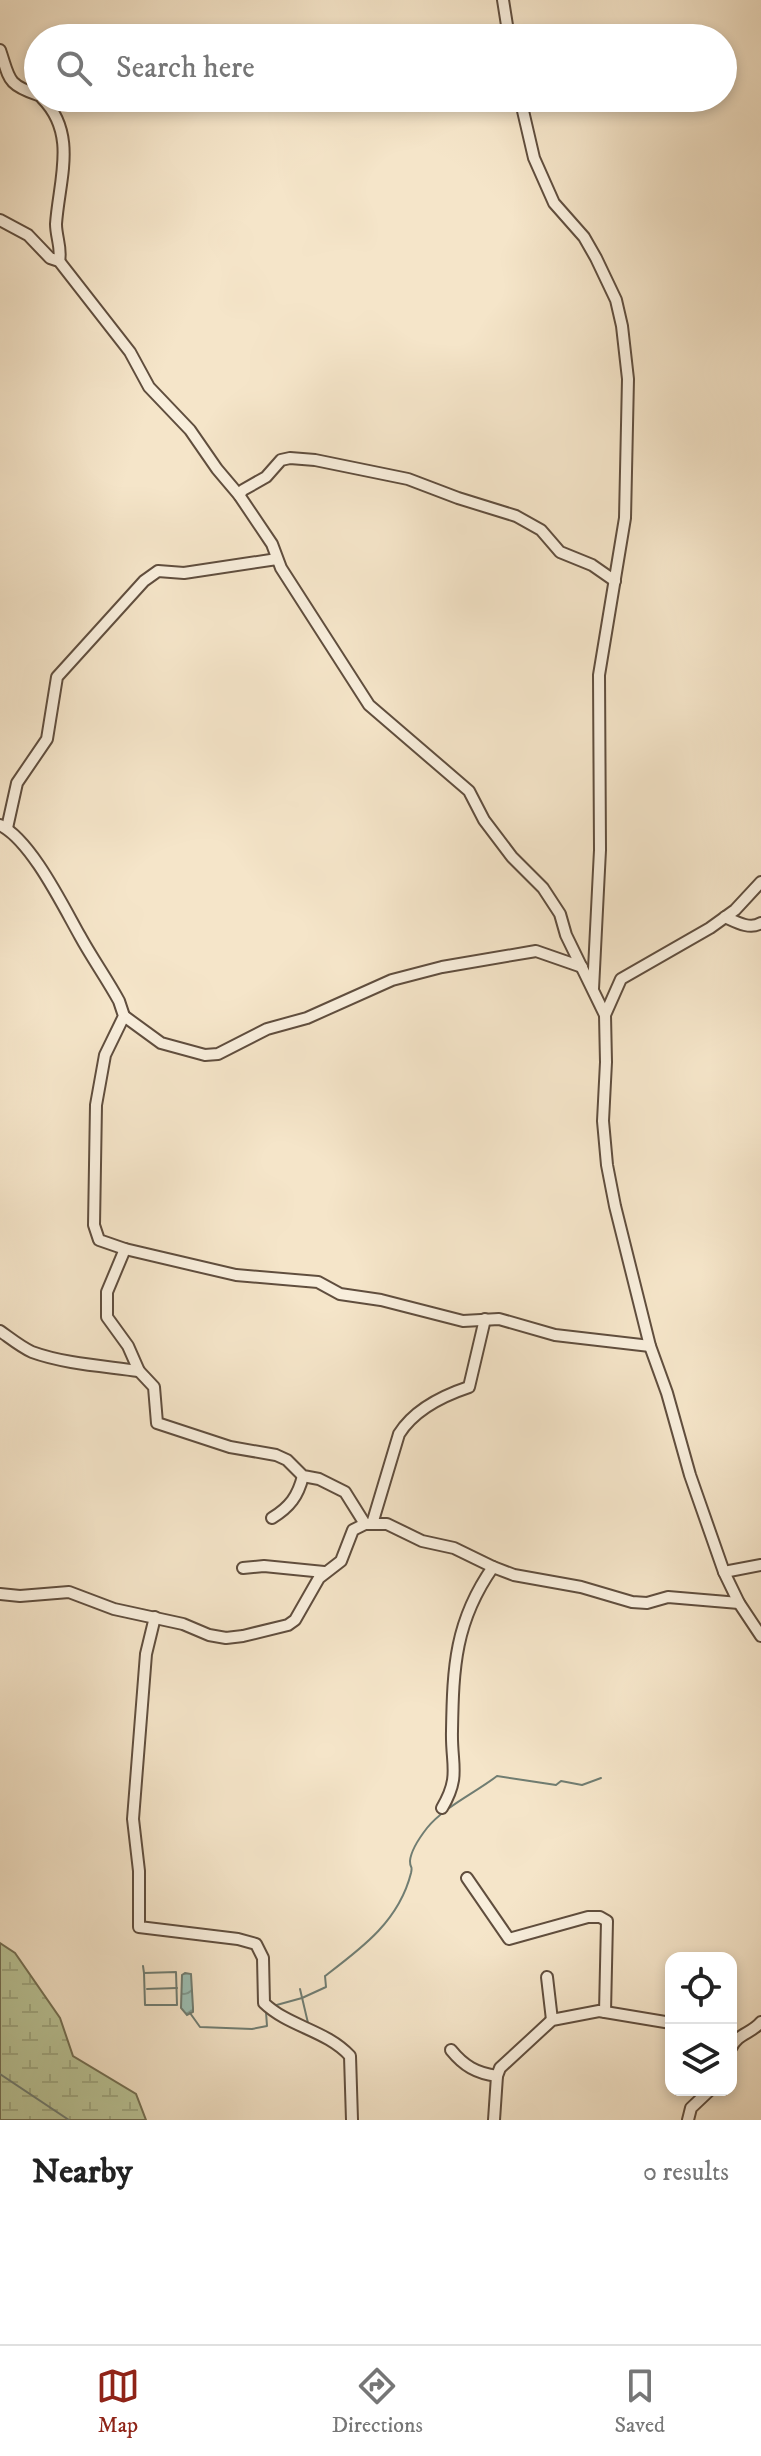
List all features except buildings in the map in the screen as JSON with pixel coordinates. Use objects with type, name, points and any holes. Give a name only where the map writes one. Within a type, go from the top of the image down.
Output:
[{"type":"street","points":[[503,0],[507,24]]},
{"type":"street","points":[[0,50],[9,80],[24,90]]},
{"type":"street","points":[[53,112],[58,118],[64,146],[56,224],[59,261]]},
{"type":"street","points":[[523,112],[534,158],[554,203],[584,237],[616,300],[628,379],[625,518],[599,675],[600,850],[593,991]]},
{"type":"street","points":[[0,220],[28,235],[50,258],[59,261],[132,354],[149,387],[190,430],[264,530],[277,559],[369,705],[469,791],[484,820],[512,857],[543,888],[560,914],[566,935],[605,1015]]},
{"type":"street","points":[[239,495],[266,477],[281,460],[290,458],[315,460],[408,479],[529,521],[560,552],[592,565],[615,581]]},
{"type":"street","points":[[277,559],[184,573],[158,571],[144,581],[57,677],[47,739],[17,783],[3,826],[56,892],[119,1001],[124,1016],[161,1043],[205,1055],[218,1054],[267,1029],[307,1018],[392,980],[442,967],[536,951],[582,967]]},
{"type":"street","points":[[761,882],[725,917],[621,979],[605,1015],[603,1121],[607,1165],[650,1346],[724,1572],[739,1603],[761,1636]]},
{"type":"street","points":[[725,917],[740,924],[756,926],[761,923]]},
{"type":"street","points":[[124,1016],[105,1055],[96,1105],[93,1188],[95,1233],[99,1240],[236,1275],[318,1282],[340,1294],[381,1300],[463,1321],[499,1319],[555,1335],[650,1346]]},
{"type":"street","points":[[125,1249],[107,1292],[106,1307],[109,1321],[128,1346],[139,1371],[154,1387],[157,1423],[230,1447],[276,1455],[287,1460],[303,1476],[319,1479],[345,1492],[369,1524]]},
{"type":"street","points":[[369,1524],[399,1434],[406,1422],[420,1410],[469,1387],[485,1319]]},
{"type":"street","points":[[0,1331],[38,1354],[139,1371]]},
{"type":"street","points":[[272,1518],[287,1509],[295,1499],[303,1476]]},
{"type":"street","points":[[0,1594],[20,1596],[69,1592],[114,1609],[155,1617],[226,1638],[275,1629],[295,1620],[324,1572],[341,1561],[353,1530],[369,1524],[387,1524],[422,1541],[454,1548],[514,1575],[581,1587],[632,1602],[647,1603],[668,1597],[739,1603]]},
{"type":"street","points":[[724,1572],[761,1565]]},
{"type":"street","points":[[243,1568],[264,1566],[324,1572]]},
{"type":"street","points":[[442,1808],[451,1793],[455,1777],[452,1730],[455,1666],[461,1630],[477,1590],[493,1567]]},
{"type":"street","points":[[155,1617],[146,1654],[133,1819],[139,1871],[139,1927],[256,1944],[263,1958],[264,2003],[276,2013],[325,2036],[350,2056],[352,2120]]},
{"type":"street","points":[[467,1878],[509,1939],[588,1917],[600,1917],[607,1921],[605,2012]]},
{"type":"street","points":[[547,1977],[552,2020]]},
{"type":"street","points":[[494,2120],[500,2068],[552,2020],[593,2011],[665,2022]]},
{"type":"street","points":[[737,2034],[752,2031],[761,2022]]},
{"type":"street","points":[[451,2050],[469,2068],[497,2076]]},
{"type":"street","points":[[688,2120],[691,2108],[704,2096]]},
{"type":"green space","points":[[0,1943],[15,1953],[60,2018],[73,2056],[136,2094],[146,2120],[0,2120]]},
{"type":"water","points":[[191,1974],[193,2008],[193,2012],[187,2015],[181,2008],[182,1975]]},
{"type":"waterway","points":[[273,2006],[326,1987],[325,1976],[377,1932],[398,1905],[405,1890],[416,1843],[434,1820],[451,1807],[497,1776],[556,1785],[561,1781],[582,1785],[601,1778]]},
{"type":"waterway","points":[[143,1966],[144,1973],[176,1972],[177,2005],[145,2005],[144,1973]]},
{"type":"waterway","points":[[147,1989],[177,1988]]},
{"type":"waterway","points":[[300,1989],[308,2023],[304,2022]]},
{"type":"waterway","points":[[190,2013],[200,2027],[252,2029],[267,2026],[266,2012]]},
{"type":"waterway","points":[[0,2074],[69,2120]]}]
